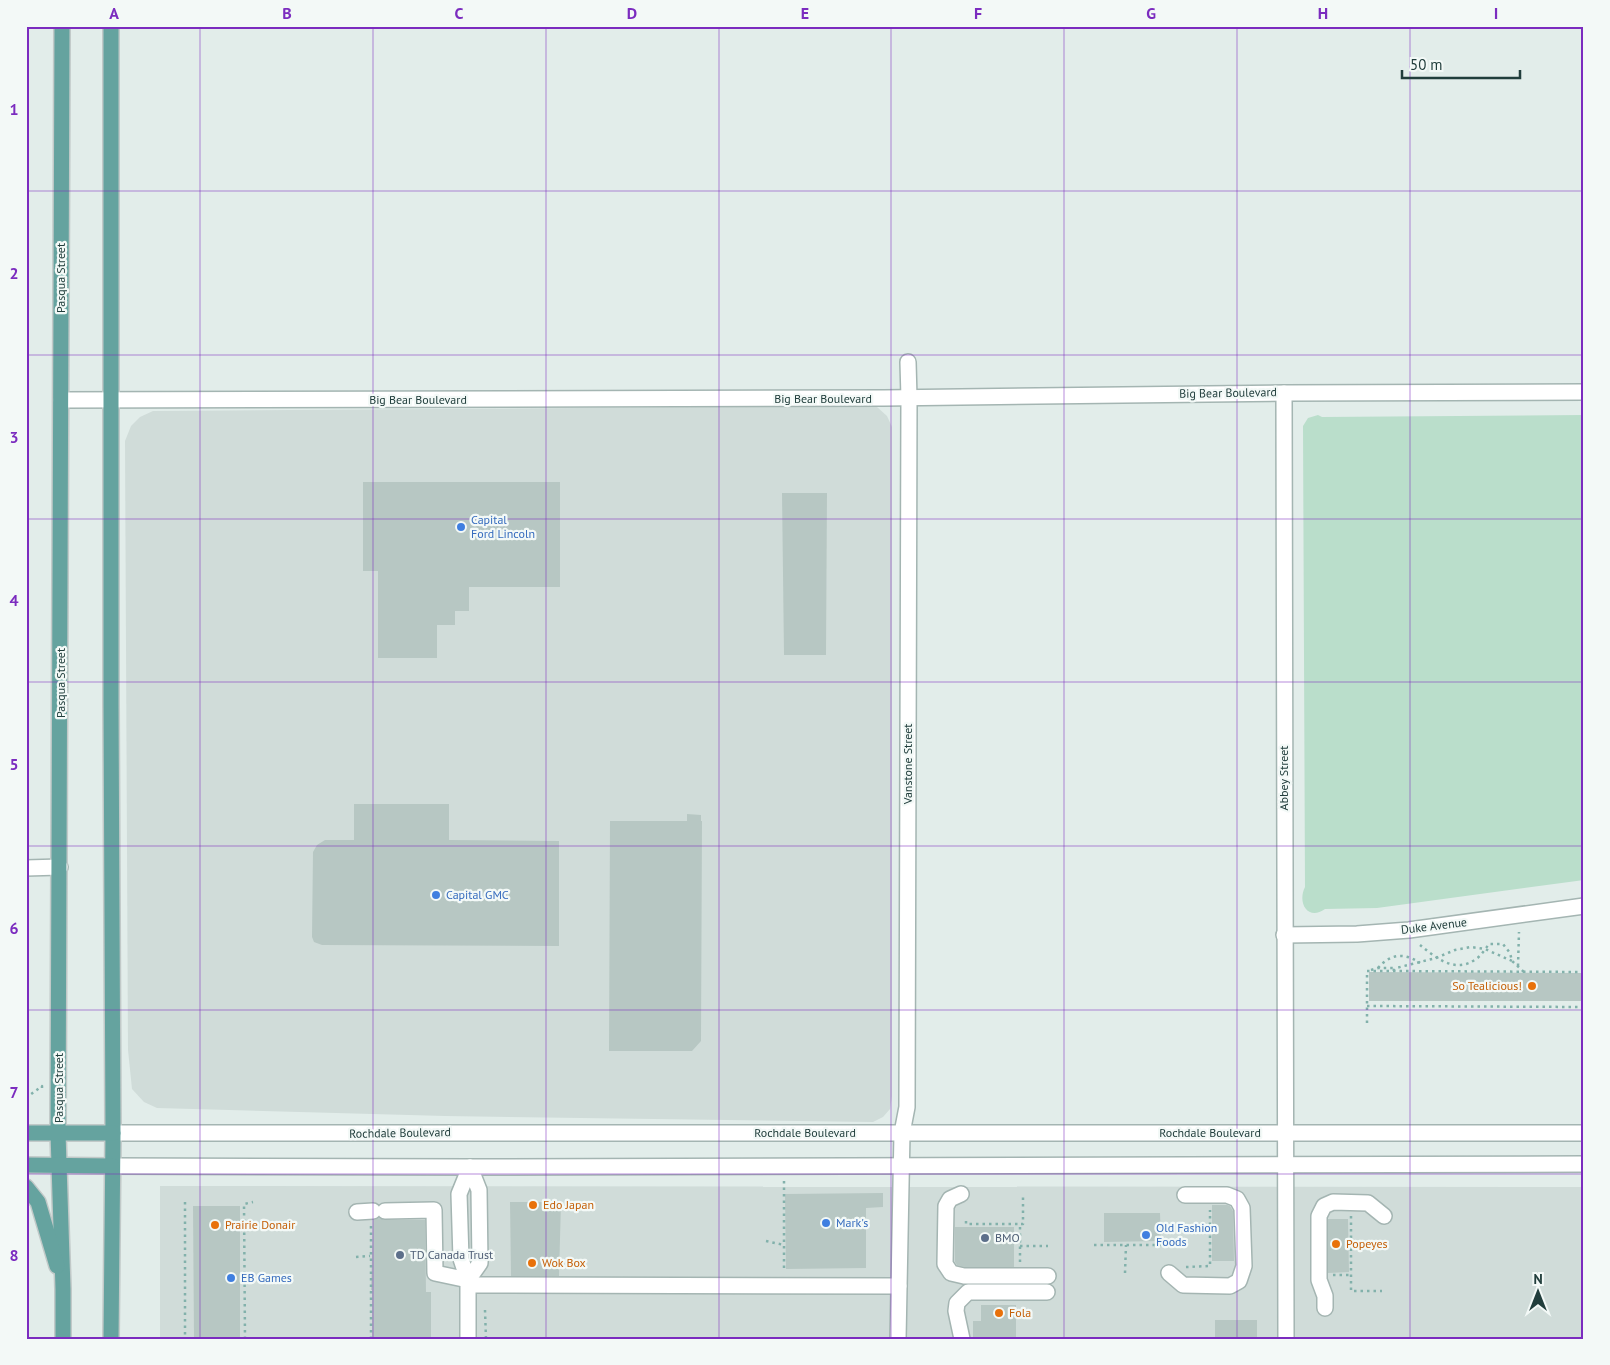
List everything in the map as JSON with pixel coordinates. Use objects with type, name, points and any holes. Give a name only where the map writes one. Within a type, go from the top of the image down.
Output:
[{"type":"main road","name":"Pasqua Street","points":[[62,26],[58,1133],[63,1339]]},
{"type":"main road","points":[[111,26],[110,400],[113,1133],[111,1339]]},
{"type":"main road","name":"Rochdale Boulevard","points":[[26,1133],[113,1133]]},
{"type":"main road","points":[[26,1165],[112,1166]]},
{"type":"main road","points":[[26,1187],[38,1202],[63,1289]]},
{"type":"street","name":"Vanstone Street","points":[[898,1339],[902,1133],[907,1106],[908,362]]},
{"type":"street","name":"Big Bear Boulevard","points":[[61,400],[909,398],[1284,392],[1584,392]]},
{"type":"street","name":"Abbey Street","points":[[1284,392],[1286,1339]]},
{"type":"street","points":[[26,868],[60,867]]},
{"type":"street","name":"Duke Avenue","points":[[1284,935],[1356,934],[1409,930],[1584,906]]},
{"type":"street","name":"Rochdale Boulevard","points":[[113,1133],[1584,1134]]},
{"type":"street","points":[[112,1166],[1584,1164]]},
{"type":"street","points":[[468,1339],[468,1283],[461,1259],[459,1194],[470,1167]]},
{"type":"street","points":[[961,1194],[950,1199],[946,1206],[945,1264],[951,1273],[964,1276],[1048,1276]]},
{"type":"street","points":[[1169,1274],[1183,1286],[1230,1286],[1239,1281],[1244,1266],[1242,1208],[1237,1199],[1227,1195],[1185,1195]]},
{"type":"street","points":[[1325,1308],[1325,1296],[1319,1280],[1319,1216],[1324,1206],[1333,1202],[1368,1203],[1384,1216]]},
{"type":"street","points":[[371,1213],[434,1210],[436,1274],[468,1283],[899,1286]]},
{"type":"street","points":[[962,1339],[956,1312],[957,1303],[968,1292],[1047,1292]]},
{"type":"path","points":[[1518,966],[1519,932]]},
{"type":"path","points":[[1420,945],[1436,958],[1458,965],[1476,959],[1489,944],[1503,944],[1510,953],[1512,961]]},
{"type":"path","points":[[1367,971],[1420,963],[1455,950],[1471,947],[1485,949],[1512,961],[1524,972]]},
{"type":"path","points":[[1378,968],[1386,959],[1403,956],[1413,958],[1420,963]]},
{"type":"path","points":[[1458,965],[1458,972]]},
{"type":"path","points":[[1393,971],[1396,968]]},
{"type":"path","points":[[1367,971],[1584,972]]},
{"type":"path","points":[[1367,971],[1367,1023]]},
{"type":"path","points":[[1367,1006],[1584,1007]]},
{"type":"path","points":[[26,1098],[42,1086],[42,1095]]},
{"type":"path","points":[[784,1181],[784,1272]]},
{"type":"path","points":[[966,1221],[966,1224],[1023,1224],[1023,1194]]},
{"type":"path","points":[[185,1202],[186,1339]]},
{"type":"path","points":[[245,1339],[244,1204],[253,1202]]},
{"type":"path","points":[[1186,1267],[1210,1266],[1210,1206]]},
{"type":"path","points":[[371,1213],[371,1339]]},
{"type":"path","points":[[1358,1215],[1351,1215],[1351,1291],[1382,1291]]},
{"type":"path","points":[[1020,1224],[1020,1270]]},
{"type":"path","points":[[766,1241],[784,1244]]},
{"type":"path","points":[[1094,1244],[1162,1244]]},
{"type":"path","points":[[1126,1244],[1126,1274]]},
{"type":"path","points":[[1020,1246],[1048,1246]]},
{"type":"path","points":[[356,1257],[370,1256]]},
{"type":"path","points":[[1324,1275],[1351,1275]]},
{"type":"path","points":[[486,1310],[486,1339]]},
{"type":"shaded area","points":[[877,407],[887,416],[892,427],[892,1096],[890,1109],[883,1117],[873,1122],[445,1116],[157,1108],[144,1102],[132,1089],[128,1050],[125,441],[131,426],[140,417],[153,411]]},
{"type":"shaded area","points":[[160,1186],[1584,1187],[1584,1339],[160,1339]]},
{"type":"green space","points":[[1318,415],[1322,417],[1584,415],[1584,880],[1377,908],[1325,909],[1314,913],[1309,912],[1303,904],[1302,899],[1305,887],[1303,426],[1308,418]]},
{"type":"building","name":"Capital Ford Lincoln","points":[[363,482],[560,482],[560,587],[469,587],[469,611],[455,611],[455,625],[437,625],[437,658],[378,658],[378,571],[363,571]]},
{"type":"building","points":[[782,493],[827,493],[826,655],[784,655]]},
{"type":"building","name":"Capital GMC","points":[[354,804],[449,804],[449,840],[559,841],[559,946],[322,945],[314,942],[312,937],[313,852],[317,845],[325,840],[354,840]]},
{"type":"building","points":[[687,814],[701,815],[702,821],[701,1041],[692,1051],[609,1051],[610,821],[687,821]]},
{"type":"building","points":[[1369,972],[1584,973],[1584,1001],[1369,1001]]},
{"type":"building","name":"Mark's","points":[[883,1193],[883,1207],[866,1208],[866,1268],[786,1269],[785,1194]]},
{"type":"building","points":[[510,1202],[561,1202],[559,1276],[511,1276]]},
{"type":"building","points":[[1212,1205],[1227,1205],[1233,1211],[1234,1261],[1212,1261]]},
{"type":"building","points":[[193,1206],[240,1206],[240,1339],[194,1339]]},
{"type":"building","points":[[1104,1213],[1160,1213],[1161,1241],[1104,1242]]},
{"type":"building","points":[[379,1218],[385,1220],[425,1220],[426,1292],[431,1292],[431,1339],[372,1339],[373,1220]]},
{"type":"building","name":"Popeyes","points":[[1328,1219],[1348,1219],[1349,1272],[1328,1273]]},
{"type":"building","name":"BMO","points":[[955,1227],[1014,1227],[1014,1267],[965,1267],[957,1265],[955,1262]]},
{"type":"building","name":"Fola","points":[[981,1305],[1016,1305],[1016,1339],[973,1339],[973,1321],[981,1321]]},
{"type":"building","points":[[1215,1320],[1257,1320],[1257,1339],[1215,1339]]},
{"type":"place","name":"Capital Ford Lincoln","points":[[461,527]]},
{"type":"place","name":"Capital GMC","points":[[436,895]]},
{"type":"place","name":"So Tealicious!","points":[[1532,986]]},
{"type":"place","name":"Edo Japan","points":[[533,1205]]},
{"type":"place","name":"Mark's","points":[[826,1223]]},
{"type":"place","name":"Prairie Donair","points":[[215,1225]]},
{"type":"place","name":"Old Fashion Foods","points":[[1146,1235]]},
{"type":"place","name":"BMO","points":[[985,1238]]},
{"type":"place","name":"Popeyes","points":[[1336,1244]]},
{"type":"place","name":"TD Canada Trust","points":[[400,1255]]},
{"type":"place","name":"Wok Box","points":[[532,1263]]},
{"type":"place","name":"EB Games","points":[[231,1278]]},
{"type":"place","name":"Fola","points":[[999,1313]]}]
